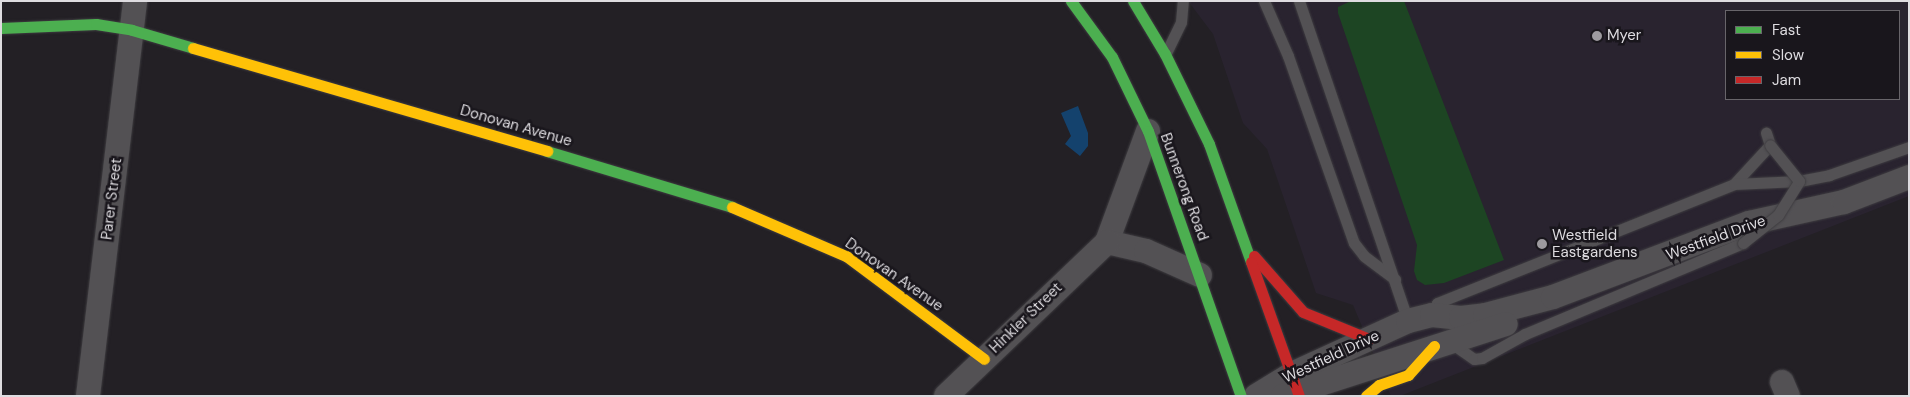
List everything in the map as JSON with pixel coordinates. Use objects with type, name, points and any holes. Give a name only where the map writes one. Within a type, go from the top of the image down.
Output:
[{"type":"main road","name":"Bunnerong Road","points":[[1071,1],[1112,58],[1148,132],[1200,275],[1241,396]]},
{"type":"main road","points":[[1134,1],[1165,54],[1209,144],[1249,252],[1293,390]]},
{"type":"main road","name":"Donovan Avenue","points":[[1,28],[96,24],[132,30],[710,198],[846,256],[984,359]]},
{"type":"main road","points":[[1249,252],[1303,312],[1369,339]]},
{"type":"main road","points":[[1366,396],[1379,385],[1408,375],[1440,344]]},
{"type":"street","name":"Parer Street","points":[[88,396],[136,1]]},
{"type":"street","name":"Hinkler Street","points":[[946,396],[1107,242],[1148,132]]},
{"type":"street","name":"Westfield Drive","points":[[1293,390],[1369,339],[1408,321],[1432,315],[1461,318],[1485,315],[1553,297],[1749,223],[1844,202],[1909,177]]},
{"type":"street","points":[[1107,242],[1146,251],[1200,275]]},
{"type":"street","name":"Westfield Drive","points":[[1256,396],[1293,390],[1507,324],[1534,312],[1553,297]]},
{"type":"lane","points":[[1165,54],[1180,22],[1183,1]]},
{"type":"lane","points":[[1264,1],[1288,56],[1354,243],[1374,265],[1395,278]]},
{"type":"lane","points":[[1299,1],[1395,278],[1408,321]]},
{"type":"lane","points":[[1766,133],[1770,145],[1800,181]]},
{"type":"lane","points":[[1734,184],[1770,145]]},
{"type":"lane","points":[[1432,315],[1437,303],[1734,184],[1800,181],[1829,175],[1909,147]]},
{"type":"lane","points":[[1440,344],[1474,359],[1482,358],[1525,334],[1743,244],[1778,215],[1800,181]]},
{"type":"shaded area","name":"Westfield Eastgardens","points":[[1188,1],[1909,1],[1909,196],[1400,396],[1391,396],[1353,305],[1316,293],[1267,149],[1243,123],[1213,34]]},
{"type":"green space","points":[[1351,1],[1404,1],[1504,260],[1444,283],[1425,285],[1417,280],[1414,271],[1417,245],[1338,13],[1338,7]]},
{"type":"water","points":[[1078,106],[1088,133],[1088,146],[1080,156],[1065,144],[1071,136],[1061,113]]},
{"type":"traffic: fast","points":[[1071,1],[1112,57],[1148,131],[1241,396]]},
{"type":"traffic: fast","points":[[1133,1],[1165,54],[1209,144],[1251,262]]},
{"type":"traffic: fast","points":[[1,28],[96,24],[132,30],[193,48]]},
{"type":"traffic: fast","points":[[547,151],[732,207]]},
{"type":"traffic: slow","points":[[193,48],[547,151]]},
{"type":"traffic: slow","points":[[732,207],[846,256],[984,359]]},
{"type":"traffic: slow","points":[[1366,396],[1379,385],[1408,375],[1434,346]]},
{"type":"traffic: jam","points":[[1254,256],[1303,312],[1369,339]]},
{"type":"traffic: jam","points":[[1251,262],[1299,396]]},
{"type":"place","name":"Myer","points":[[1597,36]]},
{"type":"place","name":"Westfield Eastgardens","points":[[1542,244]]}]
